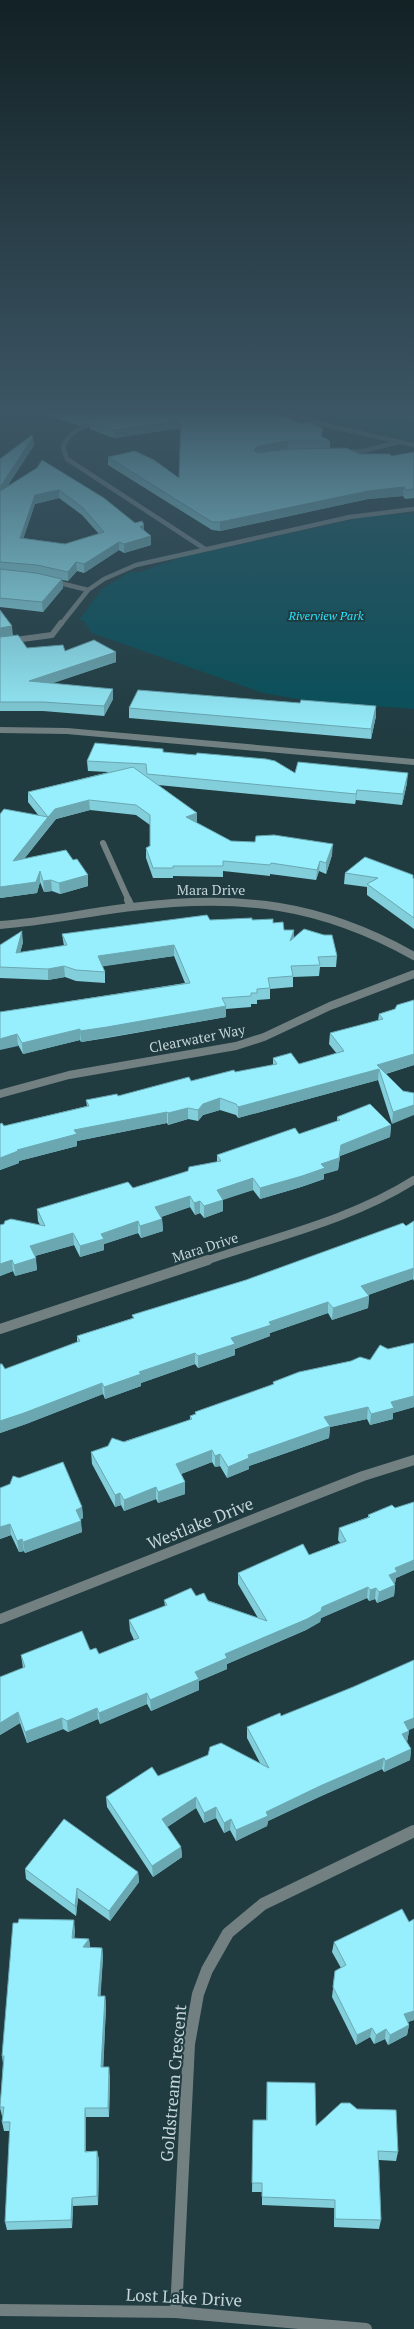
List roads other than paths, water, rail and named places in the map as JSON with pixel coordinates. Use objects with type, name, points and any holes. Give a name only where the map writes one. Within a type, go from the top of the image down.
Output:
[{"type":"street","points":[[159,519],[205,549]]},
{"type":"street","points":[[0,642],[52,635],[88,590],[104,579],[136,565],[342,519]]},
{"type":"street","points":[[43,579],[88,590]]},
{"type":"street","points":[[0,730],[67,731],[414,762]]},
{"type":"street","points":[[102,843],[131,907]]},
{"type":"street","name":"Mara Drive","points":[[0,925],[47,921],[131,907],[216,900],[282,905],[324,915],[357,925],[388,940],[414,956]]},
{"type":"street","name":"Clearwater Way","points":[[0,1094],[69,1075],[236,1046],[264,1037],[325,1008],[414,974]]},
{"type":"street","name":"Mara Drive","points":[[0,1329],[357,1210],[394,1192],[414,1180]]},
{"type":"street","name":"Westlake Drive","points":[[0,1619],[362,1476],[414,1460]]},
{"type":"street","name":"Goldstream Crescent","points":[[176,2312],[187,2084],[192,2024],[206,1972],[218,1948],[233,1928],[251,1910],[270,1899],[414,1831]]},
{"type":"street","name":"Lost Lake Drive","points":[[0,2310],[176,2312],[366,2329]]},
{"type":"park label","name":"Riverview Park","points":[[326,615]]}]
